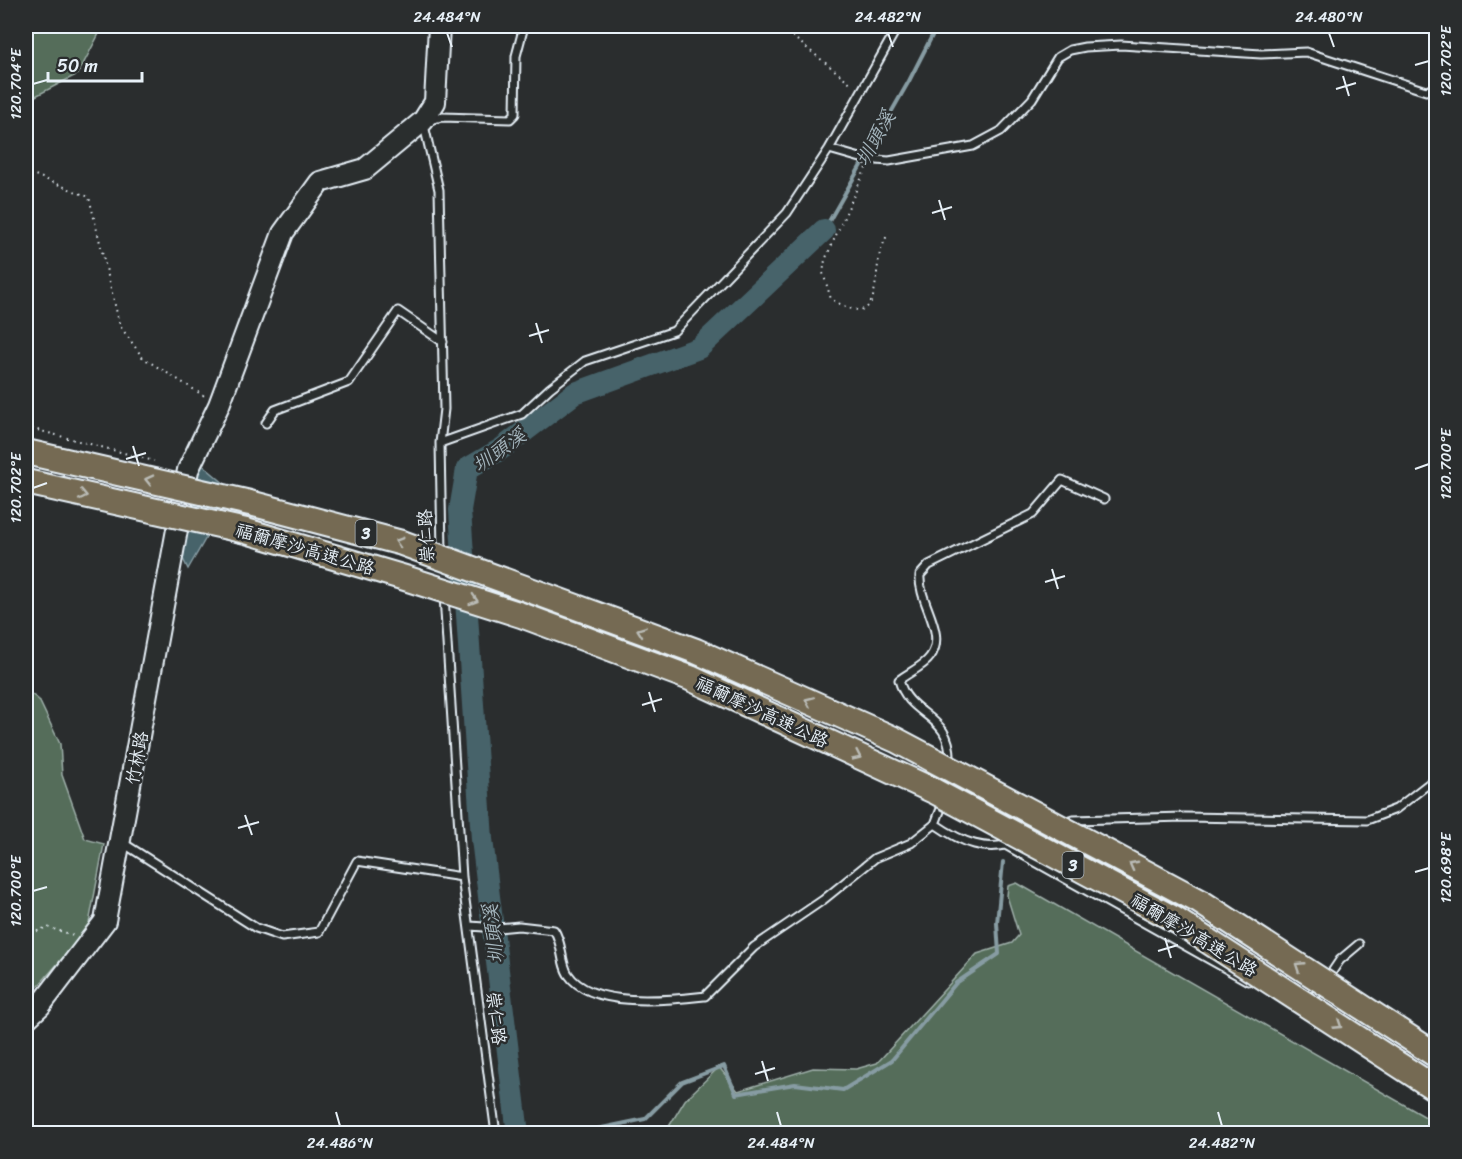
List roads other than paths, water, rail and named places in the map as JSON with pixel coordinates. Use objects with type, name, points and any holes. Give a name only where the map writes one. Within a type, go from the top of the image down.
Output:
[{"type":"highway","name":"福爾摩沙高速公路","points":[[26,452],[250,503],[402,543],[696,651],[896,740],[1199,901],[1437,1055]]},
{"type":"highway","name":"福爾摩沙高速公路","points":[[26,482],[246,531],[360,564],[521,615],[690,678],[934,791],[1174,919],[1437,1089]]},
{"type":"street","points":[[423,121],[435,102],[440,26]]},
{"type":"street","name":"竹林路","points":[[26,1019],[40,1006],[105,921],[188,470],[219,405],[283,233],[320,182],[365,169],[423,121]]},
{"type":"lane","points":[[423,121],[442,117],[510,119],[515,114],[516,56],[524,26]]},
{"type":"lane","points":[[440,443],[522,414],[550,388],[585,361],[674,331],[787,213],[828,149],[898,26]]},
{"type":"lane","points":[[828,149],[867,159],[889,161],[973,146],[1001,131],[1032,99],[1058,57],[1070,50],[1085,47],[1121,45],[1262,54],[1306,52],[1426,90],[1437,88]]},
{"type":"lane","name":"崇仁路","points":[[423,121],[439,190],[444,409],[440,443],[442,562]]},
{"type":"lane","points":[[266,423],[275,410],[349,382],[398,312],[443,342]]},
{"type":"lane","points":[[472,927],[519,926],[554,930],[559,938],[567,972],[576,984],[596,994],[660,999],[705,996],[754,947],[823,900],[875,858],[911,843],[935,824],[949,788],[951,750],[938,722],[915,705],[903,692],[899,680],[931,656],[936,640],[936,630],[921,596],[920,575],[929,565],[1033,514],[1062,480],[1104,499]]},
{"type":"lane","name":"崇仁路","points":[[444,585],[462,877],[472,927],[496,1134]]},
{"type":"lane","points":[[1045,831],[1074,820],[1184,817],[1367,820],[1396,809],[1437,778]]},
{"type":"lane","points":[[935,824],[959,841],[991,848],[1007,846],[1035,835]]},
{"type":"lane","points":[[121,842],[256,928],[282,937],[319,932],[357,861],[462,877]]},
{"type":"lane","points":[[1007,846],[1258,986]]},
{"type":"lane","points":[[1292,1006],[1298,1008],[1317,994],[1340,960],[1359,945]]},
{"type":"water","points":[[199,462],[233,491],[188,569],[182,557]]},
{"type":"waterway","name":"圳頭溪","points":[[824,230],[909,81],[937,26]]},
{"type":"waterway","name":"圳頭溪","points":[[518,1134],[482,839],[460,510],[467,469],[501,449],[575,393],[699,348],[824,230]]},
{"type":"waterway","points":[[573,1134],[645,1119],[682,1082],[724,1066],[736,1094],[795,1084],[843,1090],[892,1060],[956,983],[999,954],[997,923],[1003,862]]}]
